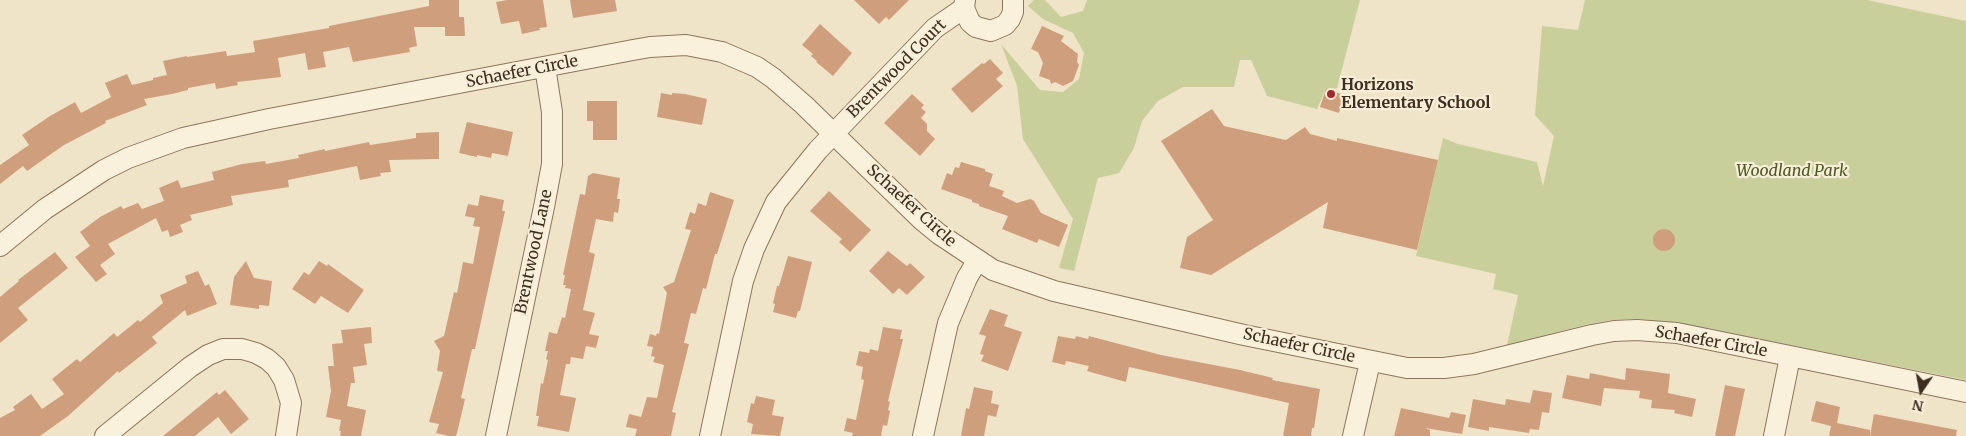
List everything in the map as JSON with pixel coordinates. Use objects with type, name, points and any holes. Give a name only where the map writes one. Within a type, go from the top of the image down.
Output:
[{"type":"street","name":"Brentwood Court","points":[[965,4],[966,15],[976,27],[991,30],[1005,25],[1010,19],[1013,12],[1013,0]]},
{"type":"street","name":"Brentwood Court","points":[[833,134],[935,28],[965,4]]},
{"type":"street","name":"Schaefer Circle","points":[[0,246],[45,209],[104,170],[128,158],[183,138],[269,119],[650,47],[686,45],[704,47],[739,58],[773,78],[804,105],[944,239],[977,261],[1014,278],[1054,291],[1370,362],[1407,368],[1444,368],[1487,362],[1592,335],[1614,331],[1637,330],[1677,334],[1966,392]]},
{"type":"street","name":"Brentwood Lane","points":[[496,436],[552,164],[552,112],[545,67]]},
{"type":"street","points":[[710,436],[743,281],[754,249],[776,202],[801,168],[833,134]]},
{"type":"street","points":[[923,436],[948,323],[967,278],[977,261]]},
{"type":"street","points":[[104,436],[190,367],[208,355],[223,349],[242,349],[268,359],[276,367],[284,380],[291,403],[286,436]]},
{"type":"street","points":[[1774,436],[1790,357]]},
{"type":"street","points":[[1353,436],[1370,362]]},
{"type":"green space","points":[[1034,0],[1045,0],[1061,17],[1083,11],[1087,0],[1360,0],[1337,88],[1325,91],[1317,109],[1267,96],[1251,60],[1240,60],[1234,87],[1183,87],[1158,101],[1142,121],[1134,148],[1119,173],[1098,178],[1074,271],[1059,268],[1073,219],[1023,139],[1017,86],[1001,44],[1040,90],[1063,92],[1079,79],[1084,53],[1073,33],[1043,19],[1028,6]]},
{"type":"green space","name":"Woodland Park","points":[[1585,0],[1867,0],[1966,21],[1966,380],[1678,323],[1638,319],[1612,320],[1585,325],[1507,345],[1518,295],[1493,289],[1496,274],[1416,256],[1443,138],[1458,144],[1537,162],[1543,186],[1554,136],[1535,115],[1542,26],[1578,30]]},
{"type":"building","points":[[429,0],[459,0],[459,17],[464,17],[465,36],[445,36],[445,27],[414,27],[417,46],[409,48],[410,52],[353,62],[349,47],[323,52],[326,67],[308,70],[305,53],[278,58],[281,77],[237,82],[238,85],[216,89],[215,83],[144,99],[147,105],[105,121],[106,123],[64,145],[27,171],[23,166],[0,184],[0,165],[29,145],[22,135],[75,102],[81,113],[111,97],[105,83],[127,74],[132,85],[153,80],[153,78],[167,75],[163,61],[226,51],[227,56],[255,52],[253,41],[329,28],[329,26],[429,6]]},
{"type":"building","points":[[507,0],[543,0],[547,27],[522,34],[519,21],[501,24],[496,2]]},
{"type":"building","points":[[570,0],[615,0],[617,11],[573,18]]},
{"type":"building","points":[[854,0],[909,0],[889,20],[886,17],[879,24]]},
{"type":"building","points":[[820,24],[852,53],[833,76],[816,62],[811,56],[813,54],[802,45]]},
{"type":"building","points":[[1042,26],[1064,36],[1061,41],[1078,54],[1077,62],[1079,65],[1073,81],[1063,86],[1055,82],[1051,84],[1050,80],[1039,76],[1043,63],[1038,52],[1031,49]]},
{"type":"building","points":[[990,59],[1003,73],[996,79],[1003,86],[972,113],[951,89],[982,63],[984,64]]},
{"type":"building","points":[[1326,89],[1344,95],[1339,113],[1320,107]]},
{"type":"building","points":[[661,93],[672,95],[672,93],[685,94],[707,99],[702,125],[657,117]]},
{"type":"building","points":[[912,94],[924,105],[921,108],[926,112],[921,118],[927,124],[927,131],[935,139],[920,156],[884,123]]},
{"type":"building","points":[[587,101],[617,101],[617,140],[593,140],[593,121],[587,121]]},
{"type":"building","points":[[1212,109],[1224,126],[1286,140],[1305,127],[1310,134],[1337,141],[1337,138],[1438,160],[1417,250],[1323,228],[1328,202],[1211,275],[1180,268],[1187,237],[1213,220],[1161,141]]},
{"type":"building","points":[[467,122],[513,132],[508,156],[492,153],[491,158],[459,153]]},
{"type":"building","points":[[439,132],[439,159],[389,160],[391,172],[380,173],[381,176],[360,180],[357,166],[288,180],[289,187],[231,196],[233,205],[190,215],[192,220],[180,225],[183,232],[170,237],[168,230],[162,232],[156,218],[108,244],[115,254],[100,265],[107,274],[96,282],[75,257],[90,246],[80,232],[100,217],[121,206],[123,209],[138,203],[142,209],[164,201],[159,188],[178,180],[181,188],[214,180],[212,172],[242,164],[265,161],[266,164],[299,158],[298,155],[325,149],[325,151],[369,142],[370,145],[416,138],[416,133]]},
{"type":"building","points":[[961,162],[985,169],[985,171],[993,174],[989,186],[1004,191],[1002,196],[1017,203],[1030,199],[1034,201],[1041,213],[1068,225],[1059,247],[1039,239],[1037,243],[1002,229],[1008,216],[979,206],[979,204],[972,202],[972,200],[941,189],[947,173],[952,175],[955,167],[959,168]]},
{"type":"building","points":[[593,173],[620,178],[617,199],[620,199],[618,213],[614,212],[613,222],[596,219],[589,252],[595,254],[583,310],[595,313],[589,334],[599,336],[596,348],[586,346],[583,359],[571,357],[570,364],[566,364],[560,395],[576,398],[569,432],[537,426],[539,416],[536,416],[541,383],[543,384],[548,360],[546,359],[548,351],[545,351],[549,332],[557,334],[562,317],[565,318],[571,289],[565,288],[566,285],[563,285],[565,275],[563,275],[580,194],[585,195],[588,176]]},
{"type":"building","points":[[829,191],[871,230],[850,252],[839,242],[842,239],[810,211]]},
{"type":"building","points":[[710,192],[734,200],[717,254],[715,254],[706,289],[703,288],[696,314],[691,313],[684,343],[689,344],[672,412],[676,413],[671,436],[635,436],[637,429],[626,427],[629,414],[641,417],[647,397],[657,398],[664,365],[653,362],[655,357],[651,356],[653,347],[647,346],[650,334],[656,336],[657,333],[659,334],[667,293],[663,287],[674,282],[691,230],[685,229],[690,212],[695,214],[698,203],[706,206]]},
{"type":"building","points":[[480,195],[504,200],[502,211],[505,211],[475,349],[472,349],[461,398],[465,399],[458,429],[456,436],[449,436],[436,433],[439,424],[429,422],[443,372],[437,371],[440,351],[434,341],[444,336],[454,292],[457,293],[463,262],[473,264],[480,227],[473,226],[475,218],[465,216],[468,204],[478,206]]},
{"type":"building","points":[[1660,229],[1668,229],[1675,236],[1675,244],[1668,251],[1660,251],[1653,244],[1653,236]]},
{"type":"building","points":[[888,251],[907,266],[910,263],[925,277],[907,295],[899,288],[893,294],[869,271]]},
{"type":"building","points":[[55,252],[68,268],[18,308],[28,320],[0,343],[0,297],[18,280]]},
{"type":"building","points":[[788,256],[812,262],[800,311],[798,311],[796,318],[773,312],[777,286],[779,286]]},
{"type":"building","points":[[246,261],[254,278],[272,281],[269,306],[259,305],[259,309],[230,305],[234,277]]},
{"type":"building","points":[[319,261],[327,266],[328,264],[364,290],[348,313],[321,296],[315,304],[292,289],[304,272],[309,275]]},
{"type":"building","points":[[198,271],[205,286],[209,284],[217,304],[187,316],[185,310],[152,337],[157,343],[119,373],[118,371],[68,416],[40,436],[0,436],[0,418],[15,410],[13,407],[31,394],[42,409],[64,394],[52,379],[77,359],[80,362],[114,333],[117,337],[138,320],[140,322],[163,303],[160,295],[187,283],[185,276]]},
{"type":"building","points":[[990,309],[1008,315],[1004,326],[1022,332],[1008,371],[981,361],[984,355],[980,354],[986,336],[979,334]]},
{"type":"building","points":[[371,327],[372,343],[364,344],[367,365],[353,367],[355,383],[351,383],[347,406],[366,410],[361,436],[340,436],[341,420],[326,417],[331,391],[328,366],[334,366],[332,344],[343,343],[341,330]]},
{"type":"building","points":[[883,327],[902,330],[900,339],[903,339],[888,401],[890,402],[888,410],[890,411],[887,426],[883,425],[881,436],[852,436],[853,433],[844,431],[847,418],[856,420],[864,380],[861,379],[863,367],[856,365],[859,351],[869,353],[870,349],[878,351]]},
{"type":"building","points":[[1058,336],[1075,339],[1076,336],[1088,339],[1089,336],[1161,355],[1240,370],[1273,378],[1272,380],[1320,389],[1311,436],[1283,436],[1289,403],[1129,367],[1126,382],[1087,371],[1089,366],[1066,361],[1065,365],[1052,362]]},
{"type":"building","points":[[1626,368],[1670,374],[1668,393],[1696,399],[1692,417],[1674,413],[1675,410],[1651,408],[1652,400],[1639,398],[1640,391],[1604,388],[1601,406],[1562,398],[1567,375],[1589,379],[1590,373],[1625,380]]},
{"type":"building","points":[[1725,385],[1745,389],[1735,436],[1715,436]]},
{"type":"building","points":[[974,387],[993,391],[991,403],[999,405],[996,417],[988,415],[984,436],[961,436],[966,408],[969,409]]},
{"type":"building","points":[[225,390],[249,419],[231,434],[218,417],[195,436],[163,436],[217,392],[219,395]]},
{"type":"building","points":[[1533,390],[1552,393],[1549,413],[1542,412],[1539,430],[1530,429],[1529,433],[1489,427],[1489,431],[1468,427],[1473,399],[1505,405],[1506,399],[1530,403]]},
{"type":"building","points":[[756,396],[775,400],[772,415],[784,417],[780,436],[751,434],[753,424],[747,422],[751,403],[754,404]]},
{"type":"building","points":[[1816,401],[1840,407],[1837,423],[1870,430],[1870,436],[1829,436],[1831,426],[1811,421]]},
{"type":"building","points":[[1401,408],[1449,418],[1451,412],[1466,415],[1462,434],[1425,428],[1430,430],[1430,436],[1394,436]]},
{"type":"building","points":[[1874,414],[1957,430],[1956,436],[1870,436]]},
{"type":"place","name":"Horizons Elementary School","points":[[1331,94]]}]
